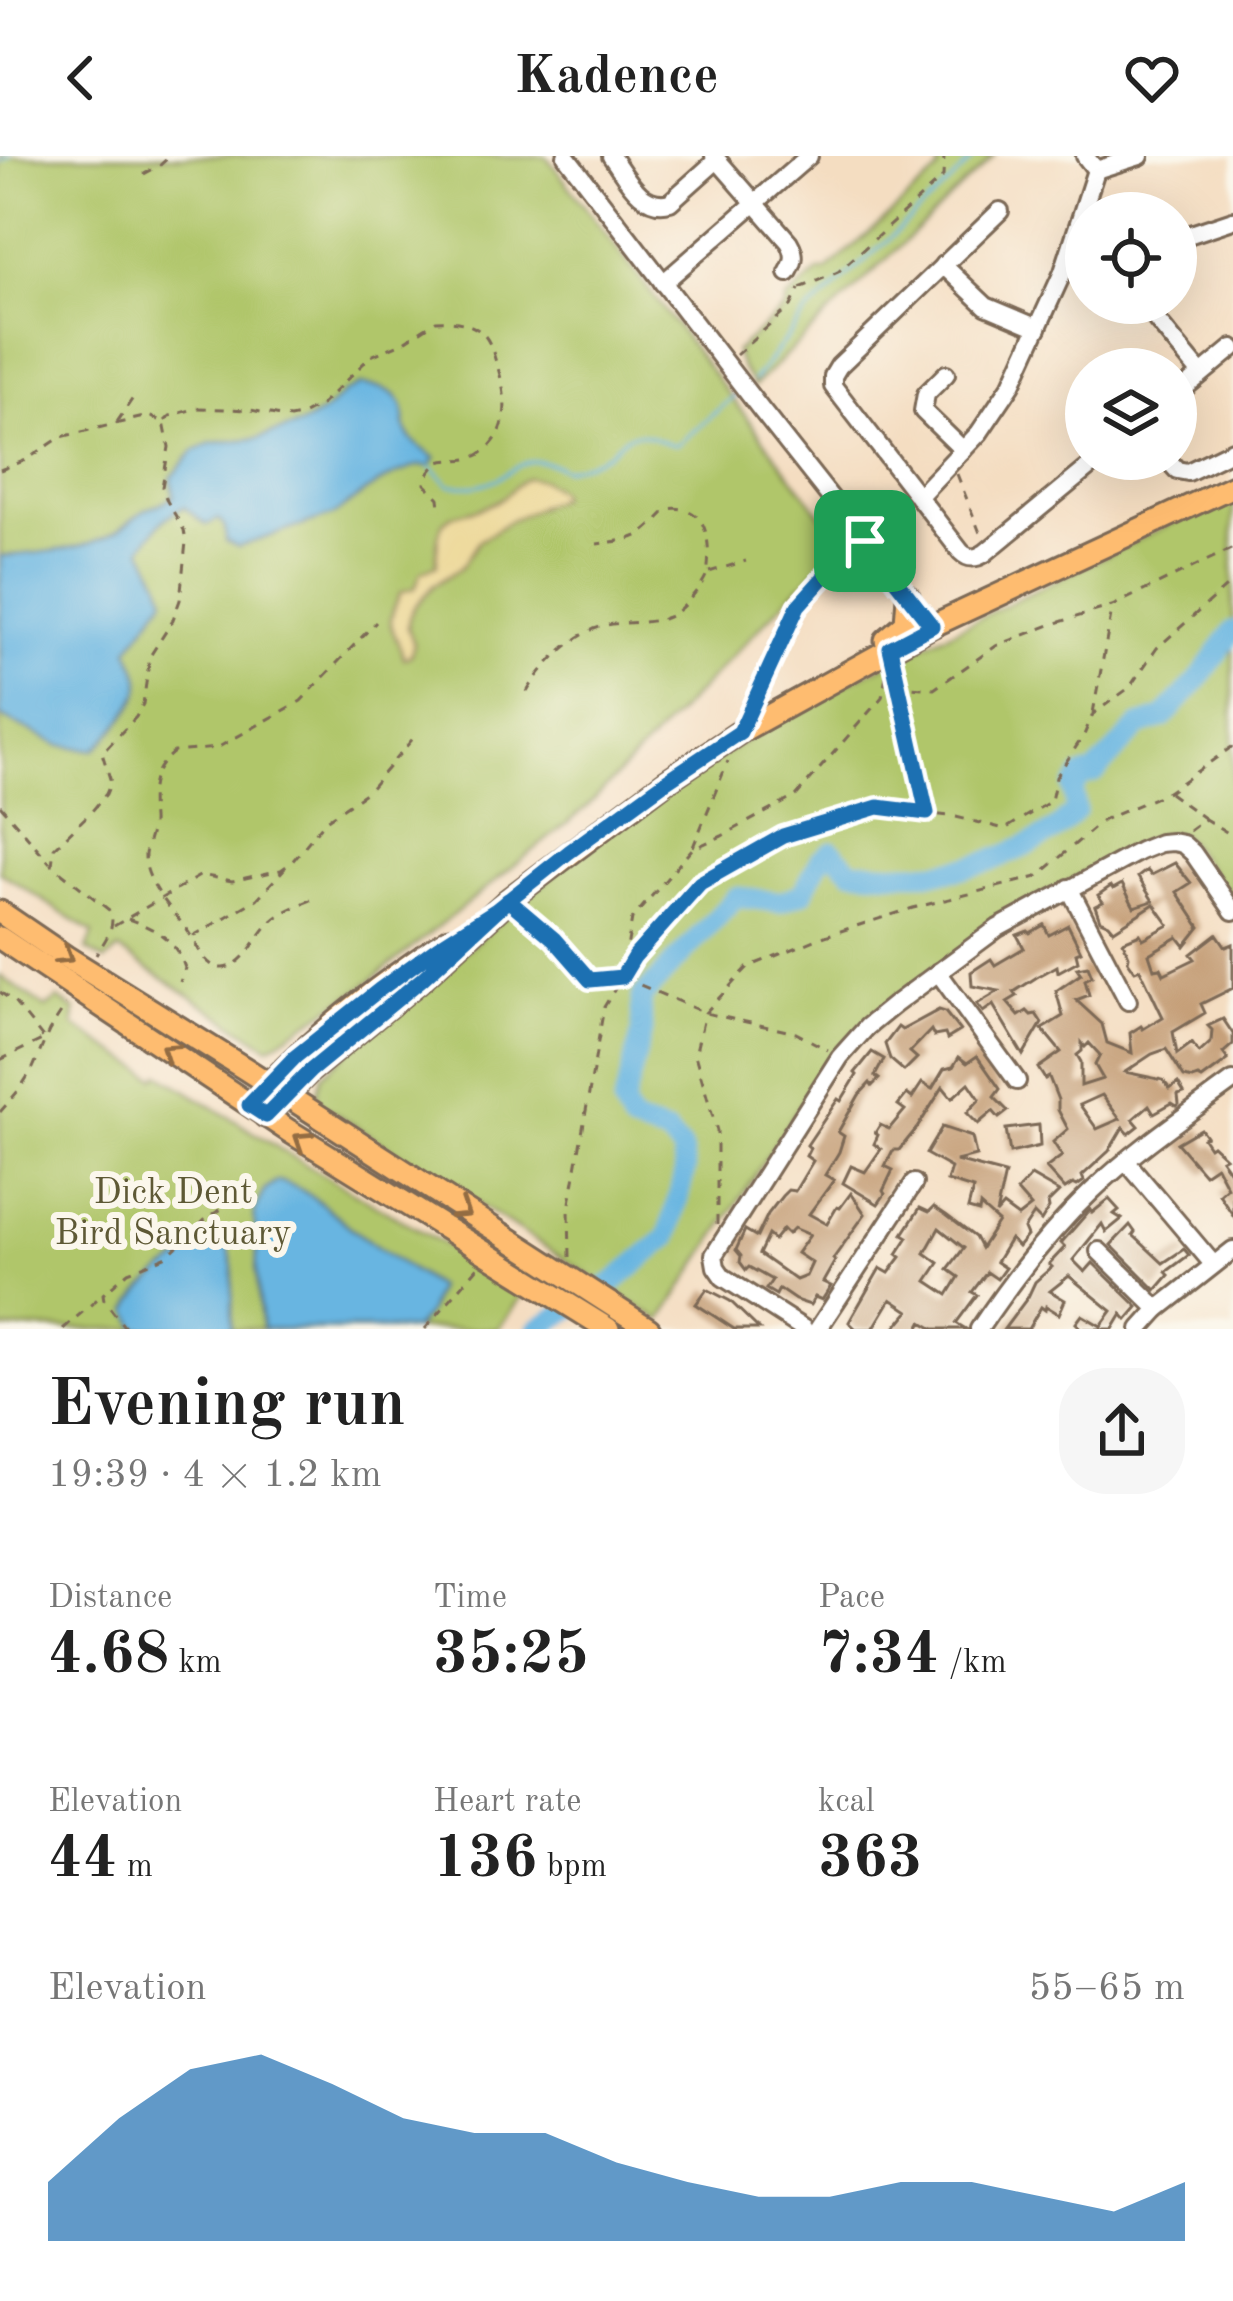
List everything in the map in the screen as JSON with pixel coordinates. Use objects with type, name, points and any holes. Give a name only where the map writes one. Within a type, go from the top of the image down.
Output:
[{"type":"main road","points":[[257,1111],[277,1090],[310,1071],[422,979],[502,905],[665,782],[740,732],[932,626],[1233,486]]},
{"type":"main road","points":[[839,676],[852,662],[901,631],[907,623],[908,596]]},
{"type":"main road","points":[[0,912],[277,1090],[549,1279],[579,1311],[608,1329]]},
{"type":"main road","points":[[0,938],[410,1208],[487,1252],[600,1298],[649,1329]]},
{"type":"street","points":[[566,156],[932,626]]},
{"type":"street","points":[[611,156],[652,205],[670,202],[716,158],[789,242],[794,264],[788,273]]},
{"type":"street","points":[[663,283],[809,156]]},
{"type":"street","points":[[918,497],[980,433],[1005,396],[1063,272],[1090,163],[1141,156]]},
{"type":"street","points":[[1000,211],[839,366],[833,376],[835,390],[964,555],[976,557],[991,548],[1074,480]]},
{"type":"street","points":[[1197,232],[1233,220]]},
{"type":"street","points":[[943,265],[986,306],[1038,328]]},
{"type":"street","points":[[1160,324],[1201,374]]},
{"type":"street","points":[[1197,377],[1233,348]]},
{"type":"street","points":[[946,374],[926,394],[923,410],[957,456]]},
{"type":"street","points":[[1197,468],[1233,450]]},
{"type":"street","points":[[804,1329],[723,1277],[714,1261],[719,1244],[840,1057],[867,1027],[998,928],[1160,843],[1178,843],[1193,854],[1233,911]]},
{"type":"street","points":[[1069,888],[1128,1001]]},
{"type":"street","points":[[938,972],[1017,1081]]},
{"type":"street","points":[[980,1329],[1063,1221],[1126,1161],[1233,1081]]},
{"type":"street","points":[[1126,1161],[1214,1264]]},
{"type":"street","points":[[818,1329],[914,1183]]},
{"type":"street","points":[[1140,1329],[1233,1250]]},
{"type":"street","points":[[1099,1251],[1158,1309]]},
{"type":"path","points":[[144,174],[170,156]]},
{"type":"path","points":[[725,364],[791,306],[800,288],[838,272],[943,177],[944,156]]},
{"type":"path","points":[[164,422],[197,407],[300,416],[321,405],[370,356],[403,343],[436,321],[469,325],[488,340],[506,407],[501,428],[482,453],[442,460],[425,478],[440,507]]},
{"type":"path","points":[[116,424],[135,395]]},
{"type":"path","points":[[0,470],[61,437],[148,416],[164,422]]},
{"type":"path","points":[[52,865],[54,848],[106,794],[111,782],[102,754],[143,704],[150,656],[177,610],[185,542],[184,530],[162,487],[170,447],[164,422]]},
{"type":"path","points":[[957,456],[980,536],[991,548]]},
{"type":"path","points":[[597,544],[633,541],[668,509],[683,509],[704,527],[708,572]]},
{"type":"path","points":[[622,977],[632,919],[692,849],[798,606],[843,556],[865,541]]},
{"type":"path","points":[[899,686],[934,689],[996,646],[1112,606],[1233,548]]},
{"type":"path","points":[[526,692],[582,636],[611,624],[667,617],[684,606],[708,572],[746,561]]},
{"type":"path","points":[[1093,715],[1129,688],[1157,648],[1233,581]]},
{"type":"path","points":[[549,1279],[570,1258],[569,1209],[604,1007],[634,957],[700,883],[783,836],[878,807],[1005,829],[1051,801],[1056,777],[1093,715],[1112,606]]},
{"type":"path","points":[[311,900],[271,921],[242,957],[224,968],[214,966],[163,899],[145,859],[152,831],[149,798],[156,770],[174,752],[217,748],[301,701],[376,622]]},
{"type":"path","points":[[692,849],[796,796],[882,697],[890,648]]},
{"type":"path","points":[[890,648],[927,813]]},
{"type":"path","points":[[191,937],[257,898],[326,820],[368,791],[416,735]]},
{"type":"path","points":[[719,1244],[717,1131],[695,1055],[705,1013],[748,967],[913,908],[1037,877],[1103,820],[1168,792],[1233,746]]},
{"type":"path","points":[[1168,792],[1233,836]]},
{"type":"path","points":[[0,805],[43,858],[109,910],[112,927],[96,955]]},
{"type":"path","points":[[1178,843],[1205,820]]},
{"type":"path","points":[[112,927],[201,875],[232,881],[265,876],[286,866]]},
{"type":"path","points":[[502,905],[554,939],[590,980],[622,977],[705,1013],[796,1033],[840,1057]]},
{"type":"path","points":[[127,918],[164,934],[185,968],[180,982]]},
{"type":"path","points":[[0,992],[45,1039]]},
{"type":"path","points":[[0,1112],[26,1079],[66,1005]]},
{"type":"path","points":[[0,1060],[45,1039]]},
{"type":"path","points":[[63,1329],[128,1272],[167,1256],[207,1218],[236,1199]]},
{"type":"path","points":[[425,1329],[458,1294],[487,1252]]},
{"type":"path","points":[[103,1294],[126,1329]]},
{"type":"green space","points":[[0,156],[546,156],[842,542],[585,809],[363,987],[269,1047],[119,950],[105,961],[87,950],[93,933],[0,872]]},
{"type":"green space","points":[[994,156],[754,386],[735,352],[785,308],[785,301],[938,172],[940,158]]},
{"type":"green space","points":[[1233,493],[1233,900],[1183,836],[1170,833],[1012,912],[820,1074],[661,1321],[320,1103],[317,1093],[322,1075],[585,847],[790,711]]},
{"type":"green space","name":"Dick Dent Bird Sanctuary","points":[[0,976],[46,1008],[58,999],[75,1010],[74,1026],[156,1078],[160,1074],[525,1291],[498,1329],[0,1329]]},
{"type":"sand","points":[[527,478],[542,480],[559,492],[559,498],[479,541],[461,568],[434,585],[409,618],[414,644],[410,656],[404,658],[391,626],[392,613],[401,592],[415,588],[421,572],[437,565],[440,528],[454,515],[503,497]]},
{"type":"water","points":[[360,385],[382,388],[399,399],[410,436],[436,458],[430,466],[396,474],[334,515],[238,547],[226,541],[219,519],[206,525],[184,507],[177,510],[142,548],[165,598],[129,649],[140,687],[114,730],[94,750],[59,745],[0,716],[0,556],[59,550],[119,530],[174,496],[171,478],[194,451],[300,425]]},
{"type":"water","points":[[277,1181],[312,1197],[437,1287],[428,1312],[414,1329],[262,1329],[254,1214],[264,1191]]},
{"type":"water","points":[[225,1233],[233,1266],[232,1329],[138,1329],[129,1310],[136,1298],[168,1268],[216,1234]]},
{"type":"building","points":[[1175,863],[1191,883],[1177,892],[1200,927],[1185,946],[1178,937],[1149,954],[1154,969],[1161,968],[1164,974],[1195,959],[1191,954],[1217,934],[1226,947],[1233,944],[1233,988],[1201,1004],[1205,1013],[1173,1032],[1177,1054],[1192,1043],[1199,1053],[1211,1042],[1208,1026],[1223,1019],[1233,1034],[1233,1044],[1223,1053],[1228,1060],[1202,1079],[1184,1077],[1166,1049],[1125,1072],[1163,1080],[1170,1089],[1178,1083],[1184,1093],[1178,1095],[1179,1104],[1154,1113],[1149,1105],[1133,1119],[1139,1126],[1129,1134],[1123,1127],[1109,1151],[1082,1176],[1084,1181],[1065,1189],[1046,1168],[1062,1156],[1053,1142],[1068,1129],[1049,1077],[1045,1079],[1038,1068],[1061,1052],[1042,1029],[1063,1016],[1056,991],[1081,974],[1077,968],[1088,966],[1092,976],[1085,980],[1089,995],[1076,1000],[1102,1024],[1107,1043],[1132,1053],[1130,1033],[1163,1017],[1140,969],[1135,971],[1128,961],[1123,941],[1140,934],[1143,939],[1169,925],[1154,904],[1114,930],[1100,920],[1095,906],[1103,902],[1098,895],[1122,884],[1134,907],[1153,901],[1138,877],[1147,870],[1151,875]],"holes":[[[1082,1043],[1085,1047],[1089,1043],[1100,1055],[1095,1065],[1103,1079],[1081,1086],[1077,1055]],[[1102,1095],[1120,1119],[1097,1129],[1080,1105]]]},
{"type":"building","points":[[1044,925],[1049,935],[1068,925],[1081,951],[1076,953],[1078,961],[1037,977],[1007,1002],[1019,1016],[1027,1011],[1042,1023],[1023,1055],[993,1005],[983,1012],[977,1004],[999,991],[972,986],[971,972],[1024,948],[1017,935]]},
{"type":"building","points":[[939,1010],[960,1031],[947,1039],[945,1034],[934,1036],[931,1030],[910,1052],[917,1058],[904,1071],[890,1059],[885,1044],[898,1027],[902,1030]]},
{"type":"building","points":[[872,1052],[884,1059],[875,1076],[879,1079],[859,1095],[838,1132],[844,1136],[825,1175],[834,1180],[809,1214],[827,1224],[851,1193],[865,1214],[833,1259],[823,1282],[831,1286],[822,1300],[815,1297],[810,1305],[779,1289],[776,1295],[766,1289],[772,1280],[749,1267],[746,1270],[736,1250],[745,1230],[757,1237],[782,1196],[795,1191],[813,1161],[806,1156],[807,1145],[841,1101]],"holes":[[[794,1228],[810,1235],[797,1253],[812,1263],[806,1276],[796,1280],[759,1254],[768,1235],[774,1240],[783,1229],[788,1234]]]},
{"type":"building","points":[[977,1056],[1000,1089],[994,1097],[1008,1111],[999,1118],[993,1111],[978,1124],[967,1113],[980,1099],[969,1083],[952,1098],[943,1087],[917,1128],[899,1150],[893,1150],[885,1166],[893,1170],[878,1204],[843,1183],[851,1166],[865,1172],[881,1149],[874,1144],[875,1133],[880,1125],[889,1129],[905,1110],[898,1105],[907,1094],[912,1098],[922,1083],[932,1089],[944,1069],[953,1067],[959,1057],[967,1063]]},
{"type":"building","points":[[1039,1125],[1040,1146],[1010,1153],[1006,1129]]},
{"type":"building","points":[[942,1127],[972,1137],[976,1156],[956,1161],[1005,1174],[996,1214],[1003,1206],[1018,1217],[1031,1207],[1017,1191],[1031,1176],[1059,1192],[1041,1221],[1034,1214],[1018,1247],[1010,1239],[996,1262],[1005,1268],[997,1279],[987,1272],[972,1292],[977,1295],[956,1323],[966,1329],[934,1329],[922,1322],[918,1329],[894,1329],[909,1311],[891,1299],[873,1329],[856,1329],[849,1322],[880,1268],[889,1273],[901,1257],[897,1254],[908,1237],[903,1234],[920,1208],[929,1212],[934,1207],[975,1237],[981,1248],[998,1222],[980,1206],[979,1212],[968,1209],[973,1189],[947,1181],[951,1168],[926,1154]],"holes":[[[939,1228],[964,1248],[948,1269],[959,1277],[948,1295],[927,1281],[939,1263],[925,1253]]]},
{"type":"building","points":[[1201,1129],[1209,1147],[1225,1157],[1221,1159],[1233,1176],[1233,1215],[1219,1194],[1227,1187],[1216,1166],[1204,1174],[1177,1143]]},
{"type":"building","points":[[1109,1199],[1119,1210],[1114,1214],[1122,1219],[1106,1232],[1102,1224],[1073,1260],[1085,1272],[1093,1263],[1138,1307],[1127,1320],[1122,1314],[1113,1329],[1082,1329],[1076,1323],[1082,1315],[1101,1326],[1112,1311],[1069,1276],[1050,1291],[1065,1300],[1059,1314],[1041,1307],[1028,1329],[1004,1329],[1035,1282],[1052,1267],[1049,1264],[1065,1247],[1061,1243],[1090,1210]]},
{"type":"building","points":[[1130,1225],[1133,1235],[1163,1263],[1184,1249],[1189,1255],[1166,1272],[1169,1275],[1156,1290],[1111,1245]]},
{"type":"building","points":[[707,1289],[730,1301],[759,1329],[734,1329],[696,1304]]},
{"type":"waterway","points":[[0,162],[10,156]]},
{"type":"waterway","points":[[754,380],[805,315],[976,156]]},
{"type":"waterway","points":[[430,466],[449,485],[476,486],[527,462],[564,469],[587,463],[634,434],[677,445],[738,393]]},
{"type":"waterway","points":[[538,1329],[614,1282],[668,1237],[685,1170],[682,1150],[667,1134],[632,1123],[623,1106],[642,1031],[641,998],[736,897],[779,902],[803,893],[820,860],[832,851],[852,870],[922,873],[985,862],[1037,840],[1076,810],[1073,789],[1082,776],[1095,773],[1139,726],[1163,718],[1199,679],[1233,631]]},
{"type":"route","points":[[865,541],[932,626],[890,648],[927,813],[878,807],[783,836],[700,883],[622,977],[590,980],[554,939],[508,900],[310,1071],[266,1116],[249,1105],[334,1024],[740,732],[798,606],[843,556],[865,541]]}]
